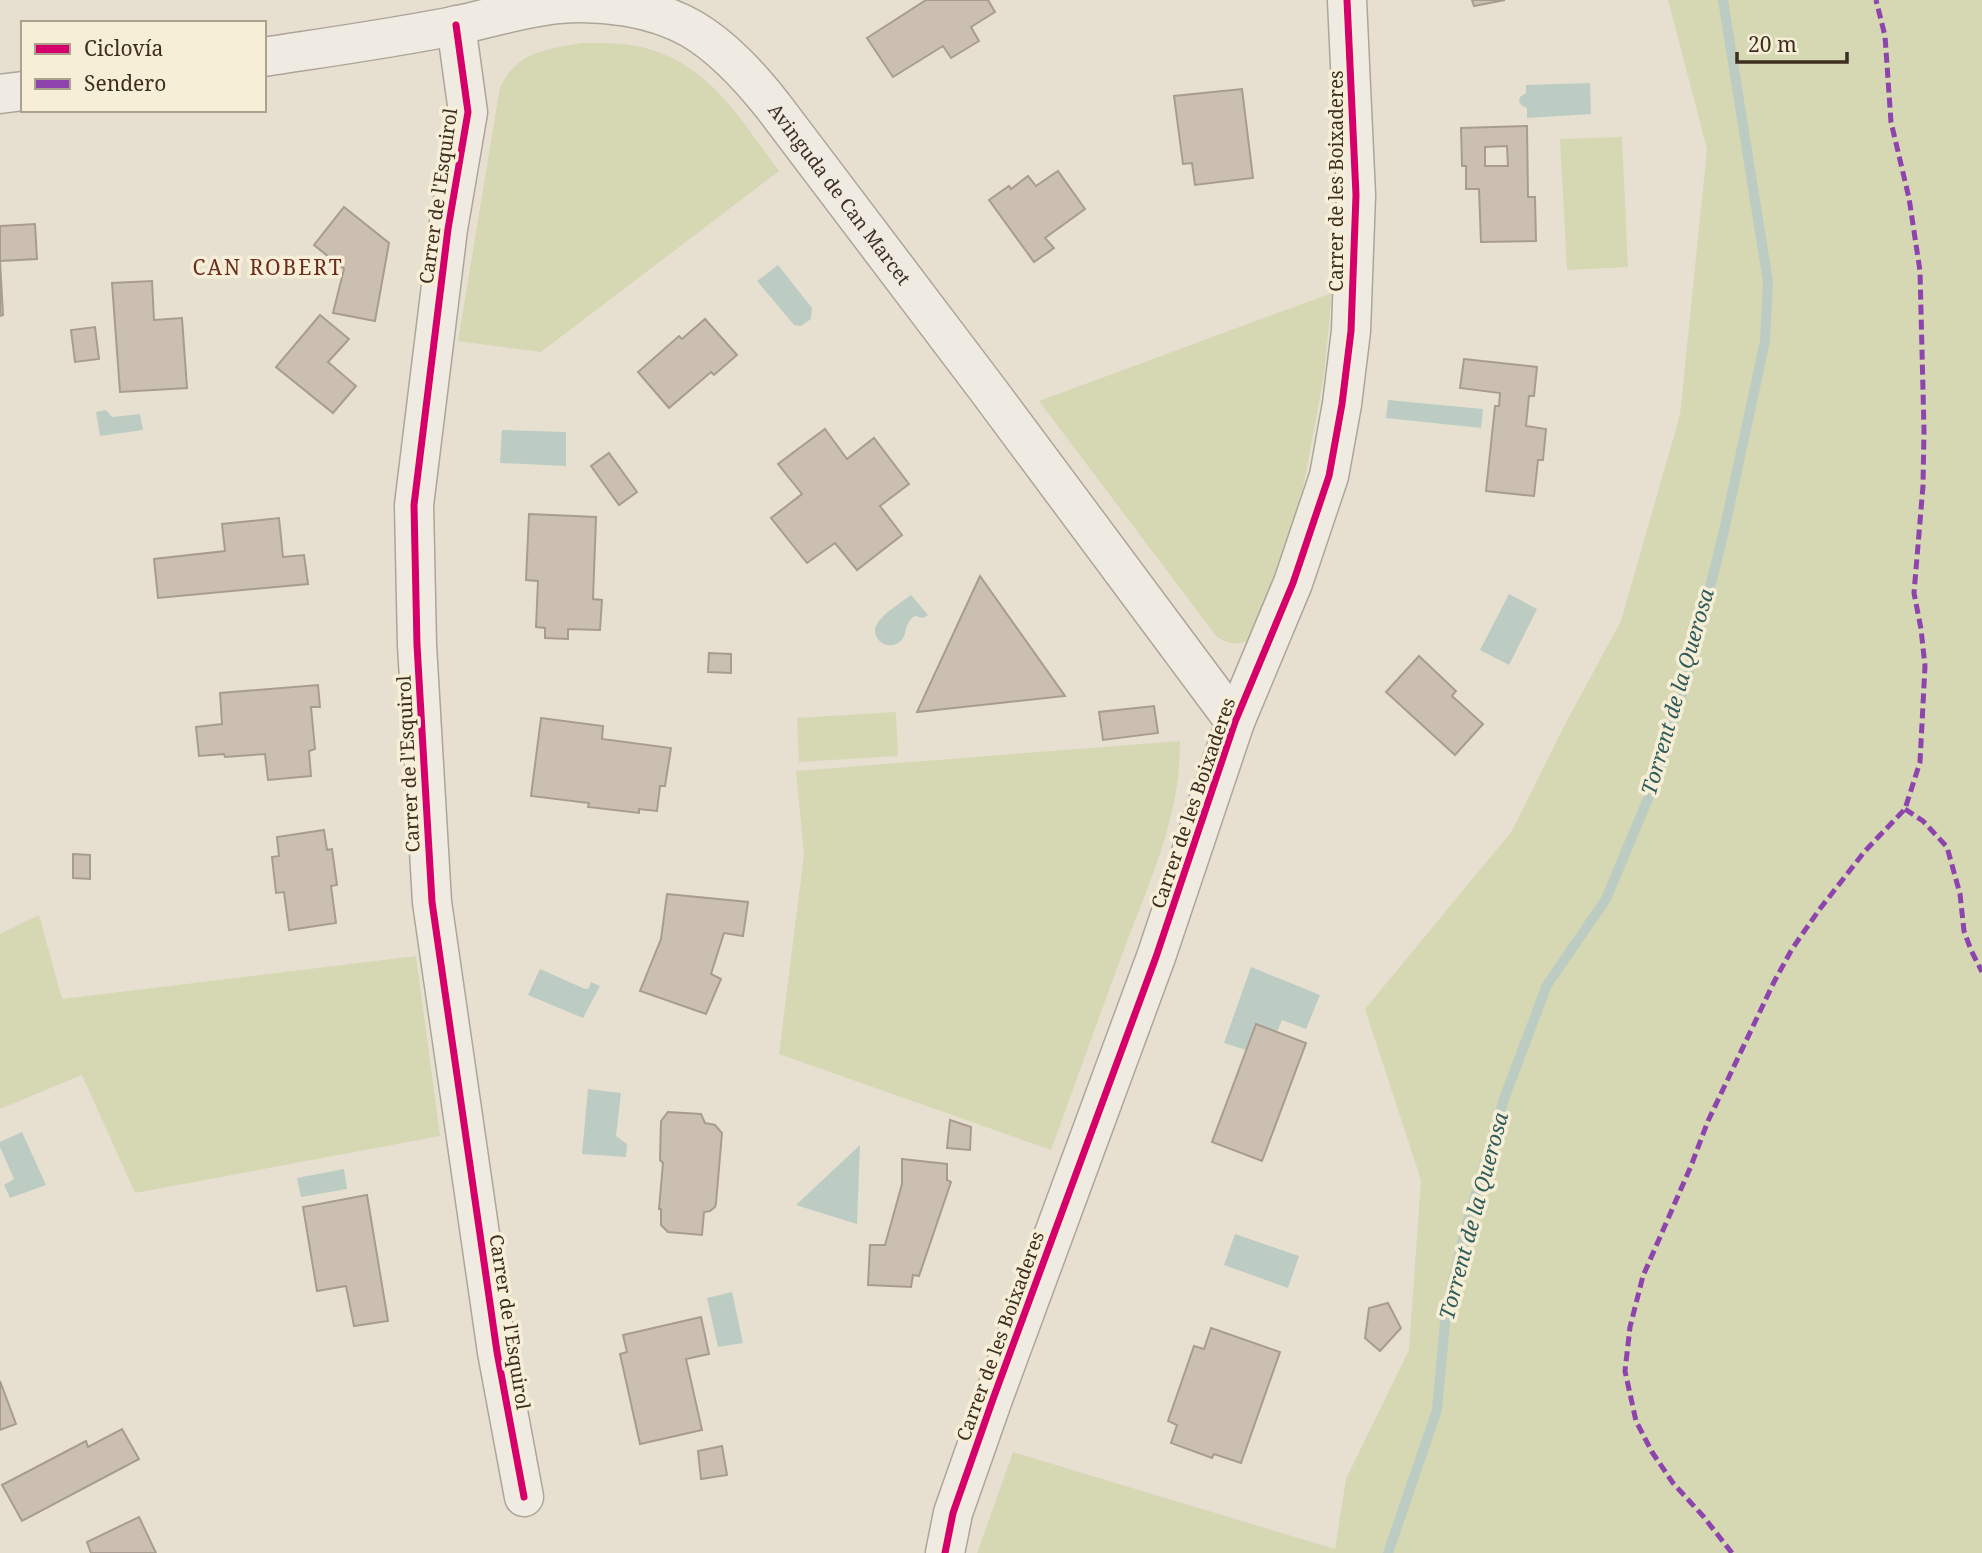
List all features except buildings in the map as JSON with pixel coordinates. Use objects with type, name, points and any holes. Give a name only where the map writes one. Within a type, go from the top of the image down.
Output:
[{"type":"street","name":"Carrer de les Boixaderes","points":[[945,1553],[953,1513],[1002,1374],[1156,957],[1235,722],[1293,583],[1329,476],[1351,331],[1356,195],[1347,0]]},
{"type":"street","name":"Avinguda de Can Marcet","points":[[266,57],[456,25],[555,4],[593,2],[660,15],[692,29],[749,77],[773,106],[1235,722]]},
{"type":"street","name":"Carrer de l'Esquirol","points":[[456,25],[468,112],[448,229],[414,505],[417,645],[432,902],[497,1352],[524,1497]]},
{"type":"street","points":[[0,94],[21,91]]},
{"type":"green space","points":[[1668,0],[1982,0],[1982,1553],[977,1553],[1013,1452],[1335,1549],[1346,1479],[1409,1350],[1421,1180],[1365,1009],[1512,831],[1563,728],[1621,621],[1680,415],[1707,149]]},
{"type":"green space","points":[[582,43],[642,47],[687,66],[705,80],[736,113],[779,171],[541,352],[458,341],[500,87],[511,70],[528,57],[545,50]]},
{"type":"green space","points":[[1622,137],[1628,267],[1567,270],[1560,139]]},
{"type":"green space","points":[[1332,293],[1324,375],[1302,495],[1288,547],[1248,641],[1228,642],[1216,636],[1039,401]]},
{"type":"green space","points":[[896,712],[898,756],[799,762],[797,718]]},
{"type":"green space","points":[[1180,741],[1175,797],[1161,850],[1051,1150],[779,1054],[804,855],[796,771]]},
{"type":"green space","points":[[39,915],[62,999],[416,956],[440,1136],[135,1193],[82,1075],[0,1109],[0,934]]},
{"type":"shaded area","points":[[1590,83],[1591,114],[1527,118],[1527,108],[1519,102],[1520,97],[1526,93],[1526,85]]},
{"type":"shaded area","points":[[778,265],[812,308],[811,319],[801,326],[794,325],[757,281]]},
{"type":"shaded area","points":[[1388,400],[1483,409],[1481,428],[1386,418]]},
{"type":"shaded area","points":[[106,410],[112,417],[140,414],[143,430],[100,436],[96,412]]},
{"type":"shaded area","points":[[502,430],[566,432],[566,466],[500,463]]},
{"type":"shaded area","points":[[1509,594],[1537,609],[1509,665],[1480,650]]},
{"type":"shaded area","points":[[911,595],[928,615],[911,619],[898,643],[884,644],[875,634],[877,624]]},
{"type":"shaded area","points":[[1251,967],[1320,995],[1306,1029],[1282,1020],[1277,1032],[1256,1025],[1246,1050],[1224,1043]]},
{"type":"shaded area","points":[[540,969],[585,989],[589,988],[591,982],[600,986],[583,1018],[528,995]]},
{"type":"shaded area","points":[[588,1089],[621,1093],[616,1136],[627,1144],[626,1157],[582,1154]]},
{"type":"shaded area","points":[[22,1132],[46,1185],[10,1198],[4,1185],[14,1179],[0,1142]]},
{"type":"shaded area","points":[[860,1145],[857,1224],[796,1205]]},
{"type":"shaded area","points":[[344,1169],[347,1189],[301,1197],[297,1178]]},
{"type":"shaded area","points":[[1235,1234],[1299,1256],[1288,1288],[1224,1265]]},
{"type":"shaded area","points":[[732,1292],[743,1343],[718,1347],[707,1298]]},
{"type":"waterway","name":"Torrent de la Querosa","points":[[1388,1553],[1437,1410],[1446,1311],[1465,1230],[1504,1099],[1547,985],[1606,899],[1657,777],[1692,660],[1724,531],[1765,341],[1768,282],[1723,0]]},
{"type":"marked path","points":[[1732,1553],[1673,1483],[1652,1452],[1636,1421],[1625,1371],[1630,1327],[1643,1276],[1708,1121],[1774,982],[1792,949],[1819,910],[1865,851],[1905,809],[1920,762],[1925,666],[1914,593],[1923,486],[1920,271],[1909,198],[1891,122],[1885,36],[1876,0]]},
{"type":"marked path","points":[[1905,809],[1923,821],[1947,847],[1960,894],[1964,931],[1982,972]]},
{"type":"cycle path","points":[[945,1553],[953,1513],[993,1399],[1156,957],[1235,722],[1293,583],[1329,476],[1351,331],[1356,195],[1347,0]]},
{"type":"cycle path","points":[[456,25],[468,112],[448,229],[414,505],[417,645],[432,902],[497,1352],[524,1497]]},
{"type":"district","name":"CAN ROBERT","points":[[268,268]]}]
